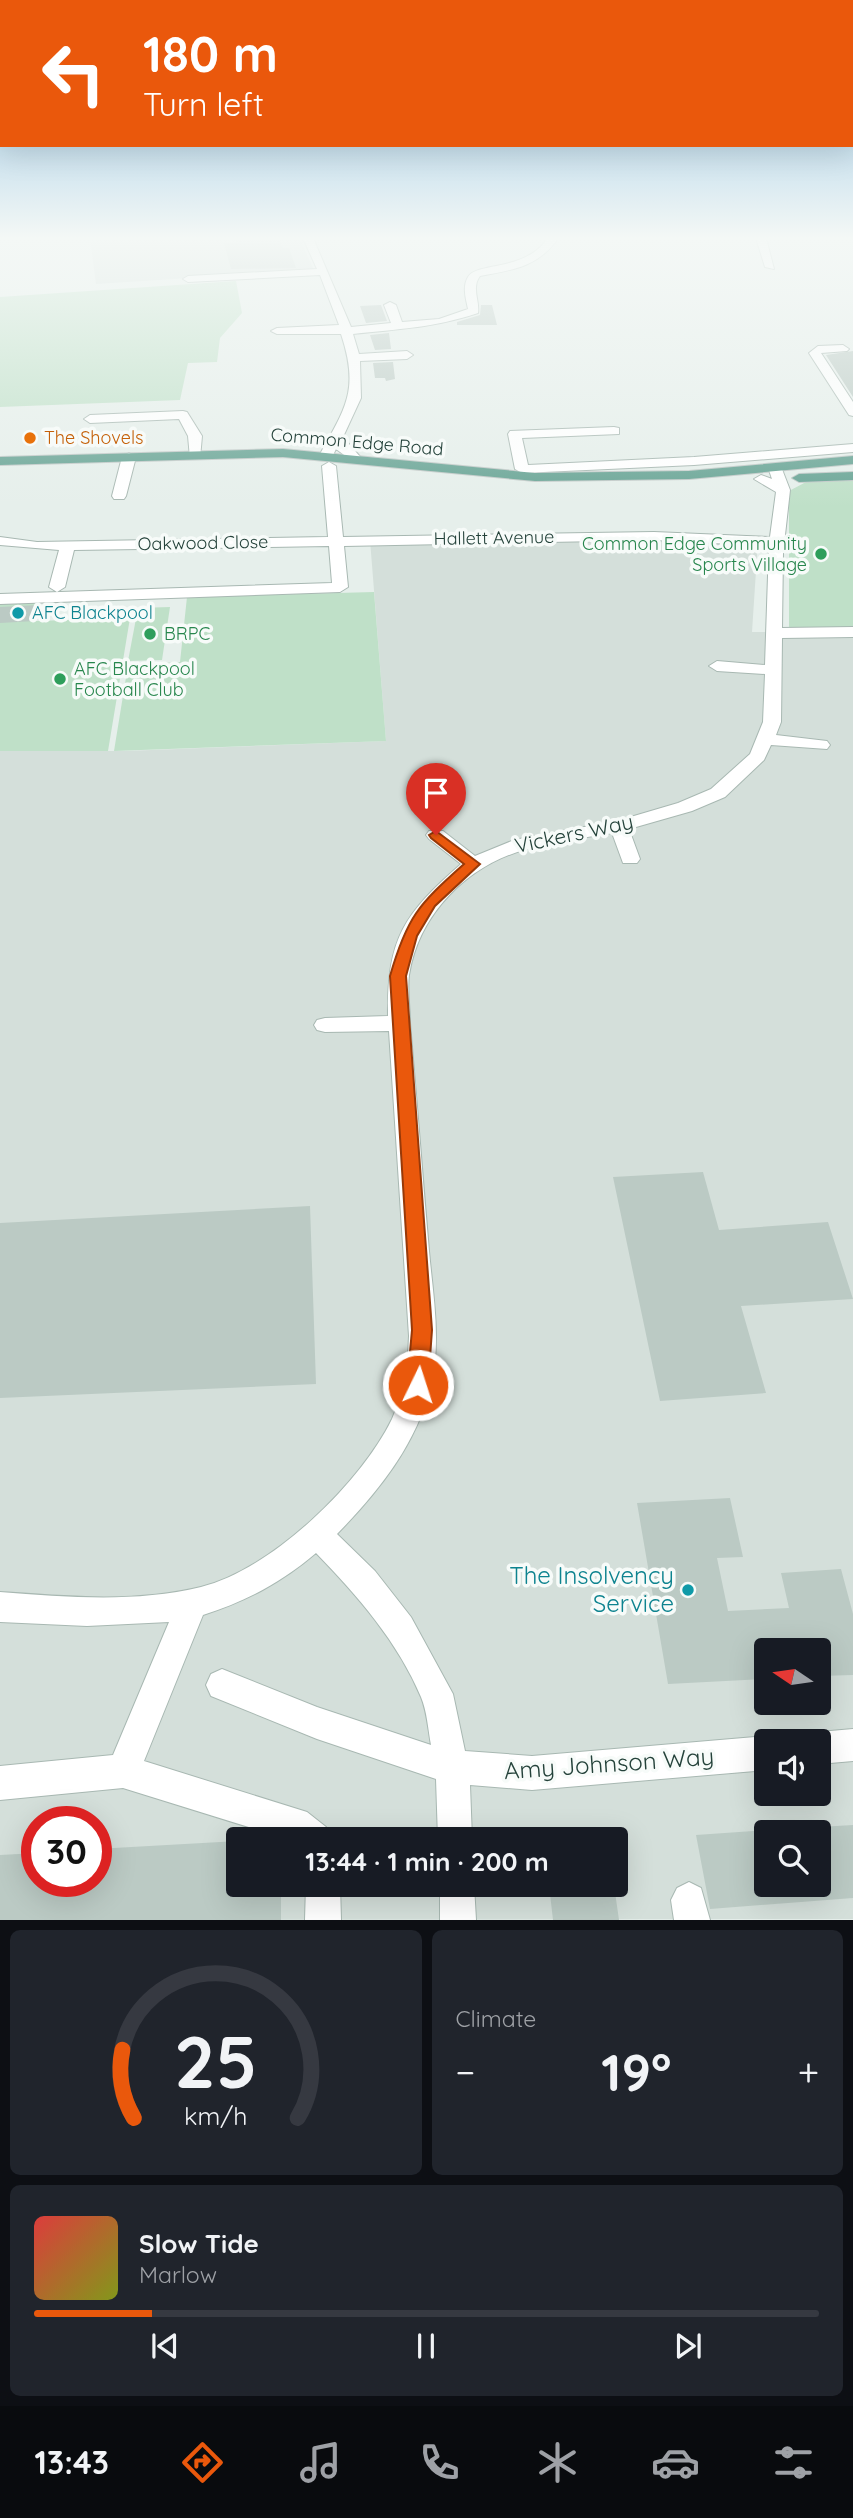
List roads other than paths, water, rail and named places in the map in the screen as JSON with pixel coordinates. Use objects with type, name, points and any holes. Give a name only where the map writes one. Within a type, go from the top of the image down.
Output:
[{"type":"main road","name":"Common Edge Road","points":[[0,461],[275,453],[327,461],[355,459],[520,477],[624,471],[761,479]]},
{"type":"main road","name":"Common Edge Road","points":[[784,478],[853,460]]},
{"type":"main road","name":"Common Edge Road","points":[[689,475],[784,478],[853,476]]},
{"type":"street","points":[[277,331],[402,328]]},
{"type":"street","points":[[0,599],[340,587],[327,461],[355,398],[355,358],[344,330]]},
{"type":"street","points":[[844,349],[818,350],[815,353],[853,412]]},
{"type":"street","points":[[355,358],[407,355]]},
{"type":"street","points":[[90,419],[183,415],[195,436],[195,455]]},
{"type":"street","name":"Common Edge Road","points":[[614,431],[515,434],[522,469],[624,471],[853,448]]},
{"type":"street","points":[[336,436],[355,459]]},
{"type":"street","points":[[119,496],[129,457]]},
{"type":"street","points":[[761,479],[784,478]]},
{"type":"street","name":"Vickers Way","points":[[192,1604],[232,1592],[272,1569],[317,1534],[365,1484],[399,1437],[418,1385],[422,1330],[398,976],[409,936],[429,903],[473,864],[521,844],[619,826],[685,807],[718,793],[758,756],[772,722],[777,542],[784,478]]},
{"type":"street","name":"Hallett Avenue","points":[[337,540],[654,536],[723,537],[777,542]]},
{"type":"street","name":"Oakwood Close","points":[[0,541],[68,547],[337,540]]},
{"type":"street","points":[[57,587],[68,547]]},
{"type":"street","points":[[773,633],[853,632]]},
{"type":"street","points":[[717,666],[772,670]]},
{"type":"street","points":[[767,739],[821,745]]},
{"type":"street","points":[[619,826],[630,859]]},
{"type":"street","points":[[436,835],[473,864]]},
{"type":"street","points":[[325,1025],[400,1023]]},
{"type":"street","points":[[317,1534],[365,1581],[400,1628],[437,1694],[452,1767],[454,1827]]},
{"type":"street","points":[[0,1607],[141,1612],[192,1604]]},
{"type":"street","points":[[123,1771],[192,1604]]},
{"type":"street","name":"Amy Johnson Way","points":[[222,1685],[401,1753],[452,1767],[532,1773],[754,1754]]},
{"type":"street","points":[[831,1747],[853,1745]]},
{"type":"street","points":[[0,1783],[123,1771],[299,1827]]},
{"type":"street","points":[[323,1897],[323,1920]]},
{"type":"street","points":[[457,1897],[458,1920]]},
{"type":"place","name":"The Shovels","points":[[30,438]]},
{"type":"place","name":"Common Edge Community Sports Village","points":[[821,554]]},
{"type":"place","name":"AFC Blackpool","points":[[18,613]]},
{"type":"place","name":"BRPC","points":[[150,634]]},
{"type":"place","name":"AFC Blackpool Football Club","points":[[60,679]]},
{"type":"place","name":"The Insolvency Service","points":[[688,1590]]}]
